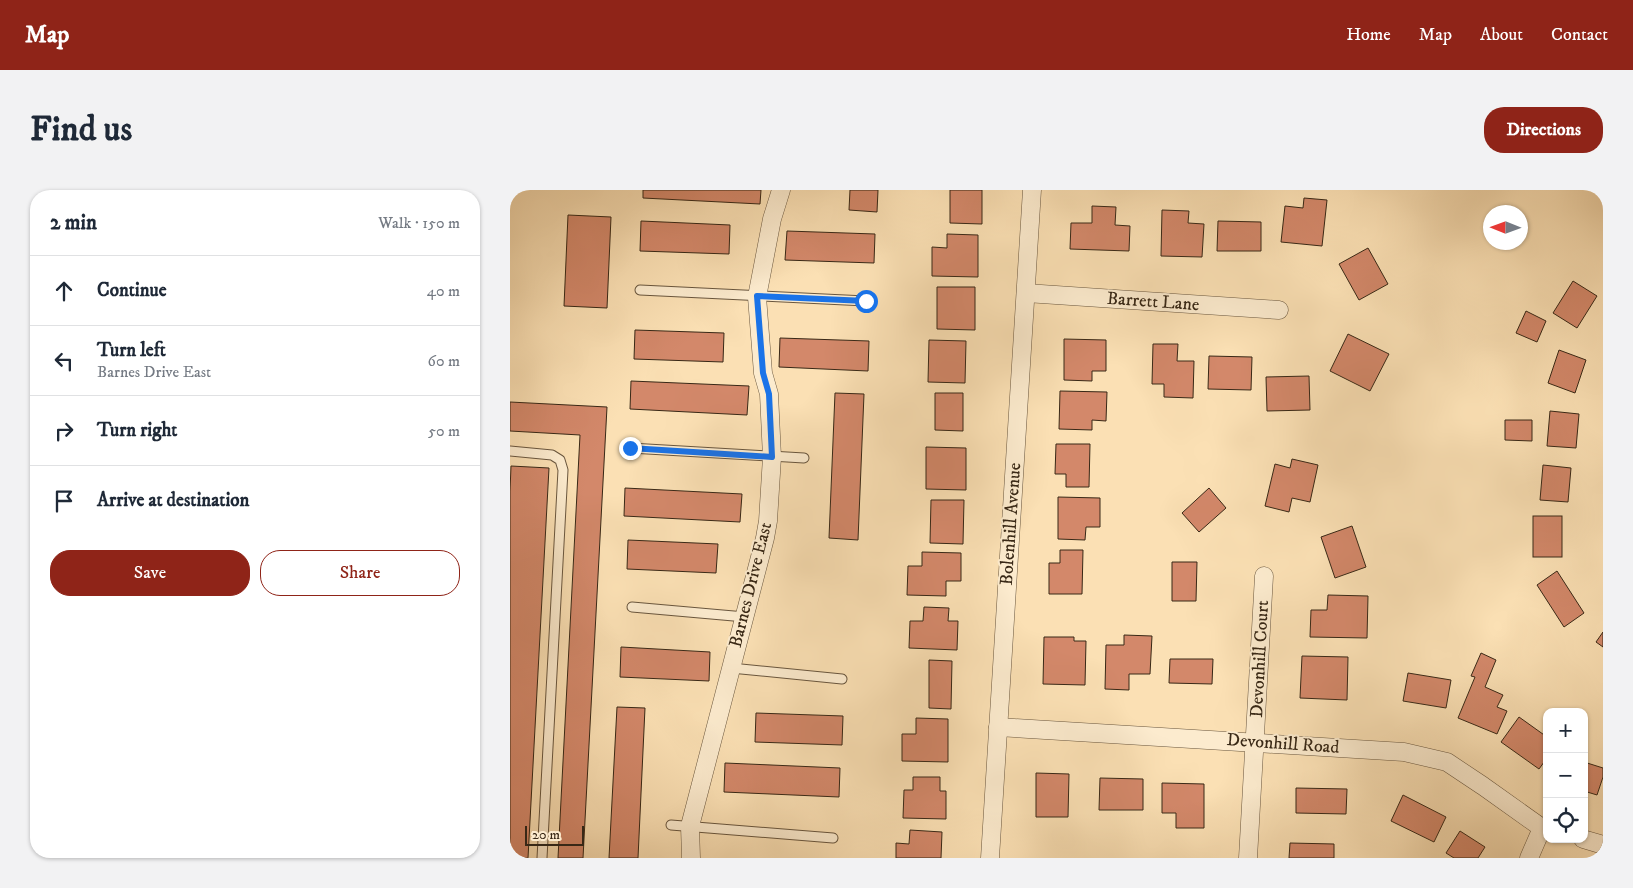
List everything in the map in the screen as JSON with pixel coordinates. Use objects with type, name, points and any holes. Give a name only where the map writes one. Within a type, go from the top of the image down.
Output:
[{"type":"street","name":"Barnes Drive East","points":[[691,858],[690,826],[768,521],[772,457],[769,394],[763,373],[757,296],[772,220],[781,190]]},
{"type":"street","name":"Bolenhill Avenue","points":[[990,858],[1032,190]]},
{"type":"street","name":"Barrett Lane","points":[[1026,294],[1280,310]]},
{"type":"street","name":"Devonhill Court","points":[[1248,858],[1264,576]]},
{"type":"street","name":"Devonhill Road","points":[[998,727],[1404,752],[1446,762],[1543,828]]},
{"type":"street","points":[[1530,858],[1543,833]]},
{"type":"street","points":[[1588,840],[1603,845]]},
{"type":"lane","points":[[640,290],[866,301]]},
{"type":"lane","points":[[630,448],[804,458]]},
{"type":"lane","points":[[510,452],[552,455],[560,460],[563,470],[542,858]]},
{"type":"lane","points":[[632,607],[744,617]]},
{"type":"lane","points":[[731,668],[842,679]]},
{"type":"lane","points":[[671,825],[832,838]]},
{"type":"building","points":[[643,190],[761,190],[760,204],[643,198]]},
{"type":"building","points":[[850,190],[878,190],[877,212],[849,210]]},
{"type":"building","points":[[950,190],[982,190],[982,224],[950,223]]},
{"type":"building","points":[[1304,198],[1327,200],[1322,246],[1281,242],[1285,206],[1303,208]]},
{"type":"building","points":[[1092,206],[1116,207],[1115,225],[1130,226],[1129,251],[1070,249],[1071,223],[1092,223]]},
{"type":"building","points":[[1162,210],[1189,211],[1188,223],[1204,224],[1202,257],[1161,256]]},
{"type":"building","points":[[568,215],[611,217],[607,308],[564,306]]},
{"type":"building","points":[[641,221],[730,225],[729,254],[640,251]]},
{"type":"building","points":[[1218,221],[1261,222],[1261,251],[1217,251]]},
{"type":"building","points":[[787,231],[875,234],[874,263],[785,260]]},
{"type":"building","points":[[947,234],[978,235],[978,277],[932,276],[932,247],[947,248]]},
{"type":"building","points":[[1368,248],[1388,284],[1359,300],[1339,264]]},
{"type":"building","points":[[1573,281],[1597,296],[1577,328],[1553,313]]},
{"type":"building","points":[[937,287],[975,287],[975,330],[937,329]]},
{"type":"building","points":[[1526,311],[1546,321],[1537,342],[1516,333]]},
{"type":"building","points":[[635,330],[724,333],[723,362],[634,359]]},
{"type":"building","points":[[1348,334],[1389,354],[1370,391],[1330,371]]},
{"type":"building","points":[[780,338],[869,341],[868,371],[779,367]]},
{"type":"building","points":[[1064,339],[1106,340],[1106,371],[1092,371],[1092,381],[1064,380]]},
{"type":"building","points":[[929,340],[966,341],[965,383],[928,382]]},
{"type":"building","points":[[1153,344],[1178,344],[1177,361],[1194,361],[1193,398],[1164,397],[1164,384],[1152,384]]},
{"type":"building","points":[[1559,350],[1586,360],[1575,393],[1548,383]]},
{"type":"building","points":[[1209,356],[1252,357],[1251,390],[1208,389]]},
{"type":"building","points":[[1309,376],[1310,410],[1267,411],[1266,377]]},
{"type":"building","points":[[631,381],[749,386],[747,415],[630,409]]},
{"type":"building","points":[[1060,391],[1107,392],[1106,421],[1092,420],[1092,430],[1059,429]]},
{"type":"building","points":[[835,393],[864,394],[858,540],[829,538]]},
{"type":"building","points":[[935,393],[963,393],[963,431],[935,430]]},
{"type":"building","points":[[510,402],[607,407],[583,858],[558,858],[580,435],[510,431]]},
{"type":"building","points":[[1550,411],[1579,414],[1576,448],[1547,446]]},
{"type":"building","points":[[1505,420],[1532,420],[1532,441],[1505,440]]},
{"type":"building","points":[[1056,444],[1090,444],[1089,487],[1066,487],[1066,474],[1055,474]]},
{"type":"building","points":[[926,447],[966,448],[966,490],[926,489]]},
{"type":"building","points":[[1292,459],[1318,465],[1310,502],[1292,498],[1289,512],[1265,506],[1275,464],[1290,468]]},
{"type":"building","points":[[1543,465],[1571,468],[1568,502],[1540,500]]},
{"type":"building","points":[[511,466],[549,468],[528,858],[510,858]]},
{"type":"building","points":[[625,488],[742,494],[740,522],[624,516]]},
{"type":"building","points":[[1209,488],[1226,508],[1199,532],[1182,513]]},
{"type":"building","points":[[1058,497],[1100,498],[1100,527],[1086,527],[1085,540],[1058,539]]},
{"type":"building","points":[[931,500],[964,500],[963,544],[930,543]]},
{"type":"building","points":[[1533,516],[1562,516],[1562,557],[1533,557]]},
{"type":"building","points":[[1352,526],[1366,567],[1335,578],[1321,537]]},
{"type":"building","points":[[628,540],[718,544],[716,573],[627,569]]},
{"type":"building","points":[[1060,550],[1083,550],[1082,594],[1049,594],[1049,563],[1060,563]]},
{"type":"building","points":[[922,552],[961,553],[961,581],[946,581],[946,596],[907,595],[908,566],[922,566]]},
{"type":"building","points":[[1172,562],[1197,562],[1196,601],[1172,601]]},
{"type":"building","points":[[1557,571],[1584,613],[1564,627],[1537,585]]},
{"type":"building","points":[[1328,595],[1368,596],[1367,638],[1310,637],[1311,610],[1327,610]]},
{"type":"building","points":[[924,607],[949,608],[948,621],[958,621],[957,650],[909,648],[910,621],[923,621]]},
{"type":"building","points":[[1603,632],[1603,647],[1596,642]]},
{"type":"building","points":[[1124,635],[1152,636],[1150,674],[1129,674],[1129,690],[1105,689],[1106,645],[1124,645]]},
{"type":"building","points":[[1044,637],[1074,637],[1074,641],[1086,641],[1085,685],[1043,684]]},
{"type":"building","points":[[621,647],[710,652],[709,681],[620,677]]},
{"type":"building","points":[[1481,653],[1496,660],[1485,687],[1503,695],[1497,707],[1507,711],[1497,734],[1458,718],[1475,677],[1471,676]]},
{"type":"building","points":[[1302,656],[1348,657],[1347,700],[1300,698]]},
{"type":"building","points":[[1170,659],[1213,659],[1212,684],[1169,683]]},
{"type":"building","points":[[929,660],[952,661],[951,709],[929,708]]},
{"type":"building","points":[[1408,673],[1451,680],[1446,708],[1403,701]]},
{"type":"building","points":[[617,707],[645,708],[638,858],[609,858]]},
{"type":"building","points":[[756,713],[843,716],[842,745],[755,742]]},
{"type":"building","points":[[1519,717],[1543,734],[1543,764],[1539,769],[1501,742]]},
{"type":"building","points":[[916,718],[948,719],[948,762],[902,761],[902,734],[916,734]]},
{"type":"building","points":[[725,763],[840,768],[839,797],[724,792]]},
{"type":"building","points":[[1588,763],[1603,768],[1603,777],[1597,795],[1588,792]]},
{"type":"building","points":[[1036,773],[1069,774],[1068,817],[1036,817]]},
{"type":"building","points":[[913,777],[940,777],[940,791],[946,791],[946,819],[903,818],[904,790],[913,790]]},
{"type":"building","points":[[1100,778],[1143,779],[1143,810],[1099,810]]},
{"type":"building","points":[[1162,783],[1204,784],[1204,828],[1176,828],[1176,813],[1162,813]]},
{"type":"building","points":[[1296,788],[1347,789],[1346,814],[1296,813]]},
{"type":"building","points":[[1403,795],[1446,817],[1434,842],[1391,821]]},
{"type":"building","points":[[910,830],[942,832],[941,858],[896,858],[896,843],[909,844]]},
{"type":"building","points":[[1460,831],[1485,847],[1478,858],[1454,858],[1446,853]]},
{"type":"building","points":[[1290,843],[1334,844],[1334,858],[1289,858]]},
{"type":"route","points":[[630,448],[772,457],[769,394],[763,373],[757,296],[866,301]]}]
